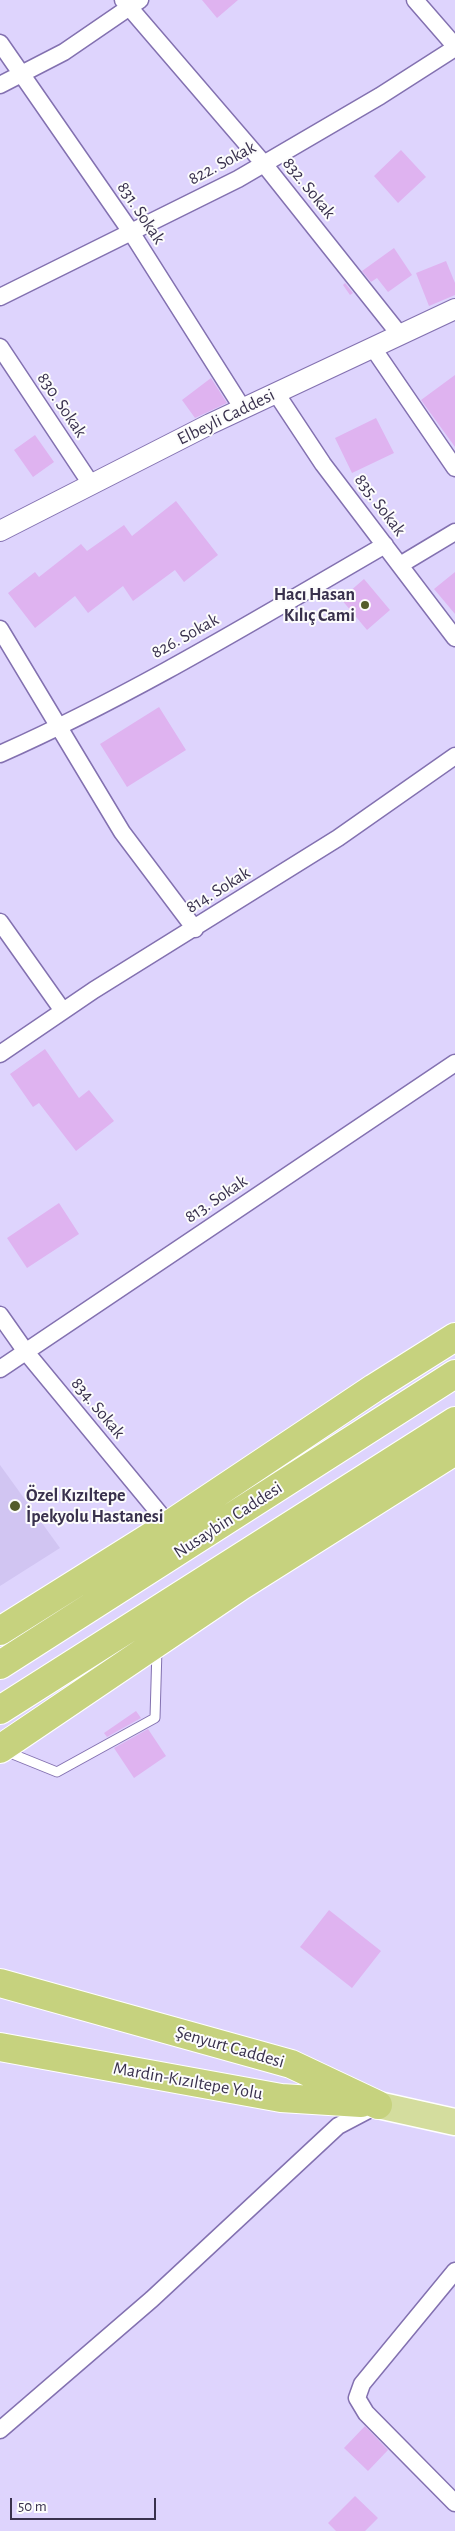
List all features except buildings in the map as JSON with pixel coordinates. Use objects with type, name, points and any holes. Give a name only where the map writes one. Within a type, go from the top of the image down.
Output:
[{"type":"highway","points":[[0,1630],[169,1525],[455,1337]]},
{"type":"highway","name":"Nusaybin Caddesi","points":[[0,1665],[455,1374]]},
{"type":"highway","points":[[0,1710],[455,1421]]},
{"type":"highway","points":[[0,1749],[158,1644],[241,1586],[452,1460]]},
{"type":"highway","name":"Şenyurt Caddesi","points":[[0,1983],[291,2064],[378,2104]]},
{"type":"highway","name":"Mardin-Kızıltepe Yolu","points":[[0,2047],[281,2098],[378,2104]]},
{"type":"main road","name":"Şenyurt Caddesi","points":[[378,2104],[455,2122]]},
{"type":"street","points":[[416,0],[455,47]]},
{"type":"street","points":[[0,85],[64,52],[131,2]]},
{"type":"street","name":"832. Sokak","points":[[131,2],[264,164],[400,335]]},
{"type":"street","name":"831. Sokak","points":[[0,43],[131,232],[244,409]]},
{"type":"street","name":"822. Sokak","points":[[0,297],[264,164],[380,96],[455,47]]},
{"type":"street","name":"Elbeyli Caddesi","points":[[0,531],[276,393],[455,309]]},
{"type":"street","name":"830. Sokak","points":[[0,347],[91,484]]},
{"type":"street","points":[[373,348],[455,468]]},
{"type":"street","name":"835. Sokak","points":[[276,393],[324,464],[455,638]]},
{"type":"street","points":[[400,564],[455,532]]},
{"type":"street","name":"826. Sokak","points":[[0,754],[60,727],[252,622],[385,545]]},
{"type":"street","points":[[0,629],[122,832],[195,929]]},
{"type":"street","name":"814. Sokak","points":[[0,1054],[63,1011],[338,838],[455,756]]},
{"type":"street","points":[[0,922],[63,1011]]},
{"type":"street","name":"813. Sokak","points":[[0,1369],[455,1064]]},
{"type":"street","name":"834. Sokak","points":[[0,1315],[26,1352],[169,1525]]},
{"type":"street","points":[[0,2430],[152,2299],[338,2126],[378,2104]]},
{"type":"street","points":[[455,2271],[362,2384],[357,2398],[366,2413],[455,2503]]},
{"type":"lane","points":[[0,1749],[57,1772],[155,1718],[158,1644]]},
{"type":"shaded area","name":"Özel Kızıltepe İpekyolu Hastanesi","points":[[0,1465],[60,1548],[0,1586]]},
{"type":"place","name":"Hacı Hasan Kılıç Cami","points":[[365,605]]},
{"type":"place","name":"Özel Kızıltepe İpekyolu Hastanesi","points":[[15,1506]]}]
